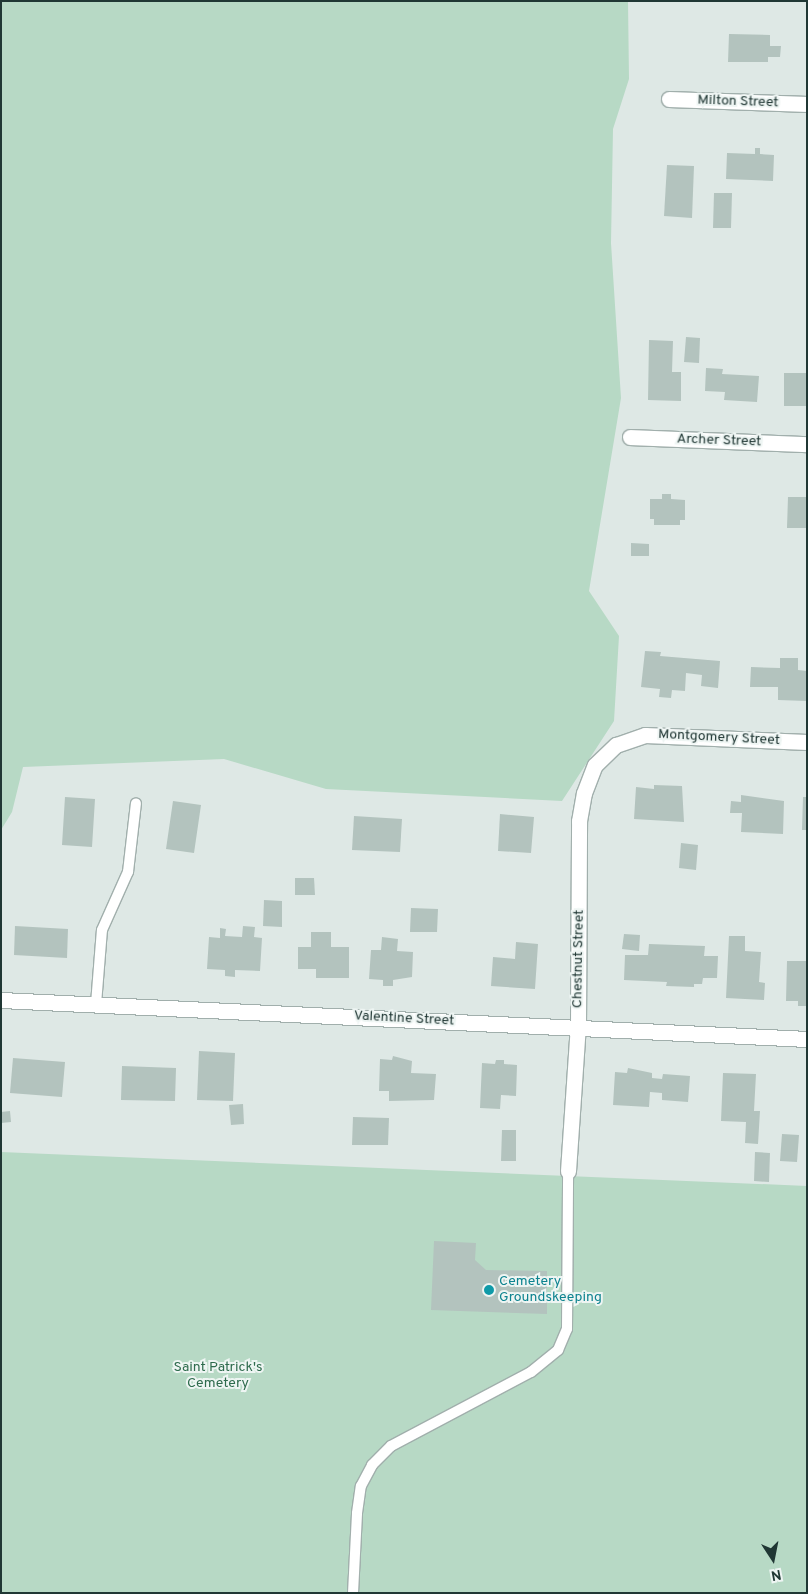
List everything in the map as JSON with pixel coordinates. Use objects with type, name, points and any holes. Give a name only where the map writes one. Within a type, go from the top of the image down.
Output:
[{"type":"street","name":"Milton Street","points":[[669,99],[807,104]]},
{"type":"street","name":"Archer Street","points":[[630,437],[807,444]]},
{"type":"street","name":"Montgomery Street","points":[[606,752],[630,739],[656,734],[807,742]]},
{"type":"street","name":"Chestnut Street","points":[[568,1172],[578,1026],[579,821],[589,779],[606,752]]},
{"type":"street","name":"Valentine Street","points":[[1,1000],[578,1026],[807,1039]]},
{"type":"lane","points":[[96,1004],[102,930],[128,872],[136,803]]},
{"type":"lane","points":[[354,1593],[357,1513],[362,1486],[372,1465],[391,1446],[531,1372],[558,1350],[566,1329],[568,1172]]},
{"type":"green space","points":[[1,1],[628,1],[629,79],[613,129],[611,243],[621,398],[589,591],[619,636],[614,721],[562,801],[326,789],[224,759],[23,767],[12,812],[1,830]]},
{"type":"green space","name":"Saint Patrick's Cemetery","points":[[1,1152],[807,1186],[807,1593],[1,1593]]},
{"type":"building","points":[[729,34],[770,35],[770,46],[781,46],[780,57],[768,57],[768,62],[728,62]]},
{"type":"building","points":[[755,148],[760,148],[760,154],[774,155],[773,181],[726,179],[727,153],[755,154]]},
{"type":"building","points":[[667,165],[694,166],[692,218],[664,216]]},
{"type":"building","points":[[714,193],[732,193],[731,228],[713,228]]},
{"type":"building","points":[[686,337],[700,338],[699,363],[684,362]]},
{"type":"building","points":[[649,340],[673,341],[672,372],[681,372],[681,401],[648,400]]},
{"type":"building","points":[[706,368],[723,369],[722,374],[759,376],[757,402],[724,400],[725,392],[705,391]]},
{"type":"building","points":[[784,373],[807,373],[807,406],[784,406]]},
{"type":"building","points":[[662,494],[671,494],[671,499],[685,500],[685,520],[680,520],[680,525],[654,525],[654,519],[650,519],[650,499],[662,499]]},
{"type":"building","points":[[788,497],[807,497],[807,528],[787,528]]},
{"type":"building","points":[[631,543],[649,544],[649,556],[631,556]]},
{"type":"building","points":[[645,651],[661,652],[660,656],[720,661],[718,688],[701,686],[702,675],[686,673],[685,691],[672,690],[671,698],[659,697],[660,689],[641,687]]},
{"type":"building","points":[[780,658],[798,658],[798,670],[807,671],[807,701],[778,700],[778,687],[750,687],[751,667],[780,668]]},
{"type":"building","points":[[654,785],[682,786],[684,822],[634,819],[636,787],[654,789]]},
{"type":"building","points":[[741,795],[784,801],[783,834],[741,832],[742,813],[730,813],[731,801],[741,802]]},
{"type":"building","points":[[65,797],[95,799],[92,847],[62,845]]},
{"type":"building","points":[[803,797],[807,797],[807,830],[802,830]]},
{"type":"building","points":[[173,801],[201,805],[194,853],[166,849]]},
{"type":"building","points":[[500,814],[534,817],[531,853],[498,851]]},
{"type":"building","points":[[354,816],[402,819],[400,852],[352,850]]},
{"type":"building","points":[[681,843],[698,845],[696,870],[679,868]]},
{"type":"building","points":[[295,878],[314,878],[315,895],[295,895]]},
{"type":"building","points":[[264,900],[282,901],[282,927],[263,926]]},
{"type":"building","points":[[411,908],[438,909],[437,932],[410,932]]},
{"type":"building","points":[[15,926],[68,929],[67,958],[14,955]]},
{"type":"building","points":[[243,926],[255,927],[254,937],[262,938],[260,971],[235,970],[235,977],[225,976],[225,970],[207,969],[209,937],[220,938],[220,928],[226,929],[225,936],[242,937]]},
{"type":"building","points":[[311,932],[331,932],[331,947],[349,947],[349,978],[316,978],[316,969],[298,969],[298,947],[311,947]]},
{"type":"building","points":[[624,934],[640,935],[639,951],[622,949]]},
{"type":"building","points":[[729,936],[745,936],[745,951],[761,952],[759,982],[765,983],[764,1000],[726,998]]},
{"type":"building","points":[[382,937],[398,939],[397,951],[413,952],[412,977],[393,980],[393,986],[383,986],[383,980],[369,979],[371,950],[381,950]]},
{"type":"building","points":[[516,942],[538,944],[535,989],[491,986],[493,957],[515,959]]},
{"type":"building","points":[[649,944],[705,946],[704,956],[718,956],[717,978],[703,978],[702,984],[694,984],[694,987],[666,986],[667,982],[624,980],[625,955],[648,955]]},
{"type":"building","points":[[787,961],[807,961],[807,1006],[798,1006],[798,1001],[786,1001]]},
{"type":"building","points":[[199,1051],[235,1053],[233,1101],[197,1100]]},
{"type":"building","points":[[393,1056],[412,1061],[411,1073],[436,1074],[434,1100],[389,1101],[389,1091],[379,1091],[380,1059],[392,1060]]},
{"type":"building","points":[[13,1058],[65,1062],[62,1097],[10,1093]]},
{"type":"building","points":[[496,1060],[504,1060],[504,1064],[517,1065],[516,1096],[501,1095],[500,1109],[480,1108],[482,1063],[495,1064]]},
{"type":"building","points":[[122,1066],[176,1068],[175,1101],[121,1100]]},
{"type":"building","points":[[628,1068],[652,1073],[652,1078],[662,1079],[663,1074],[690,1076],[688,1102],[662,1100],[662,1093],[650,1092],[649,1107],[613,1105],[615,1072],[627,1073]]},
{"type":"building","points":[[723,1073],[756,1074],[754,1111],[760,1111],[758,1144],[745,1143],[746,1122],[721,1121]]},
{"type":"building","points":[[243,1104],[244,1124],[231,1125],[229,1105]]},
{"type":"building","points":[[10,1111],[11,1122],[1,1123],[1,1112]]},
{"type":"building","points":[[353,1117],[389,1118],[388,1145],[352,1145]]},
{"type":"building","points":[[502,1130],[516,1130],[516,1161],[501,1161]]},
{"type":"building","points":[[782,1134],[799,1135],[797,1162],[780,1161]]},
{"type":"building","points":[[755,1152],[770,1153],[769,1182],[754,1181]]},
{"type":"building","name":"Cemetery Groundskeeping","points":[[434,1241],[476,1243],[475,1260],[486,1270],[547,1271],[547,1314],[431,1310]]},
{"type":"place","name":"Cemetery Groundskeeping","points":[[489,1290]]}]
